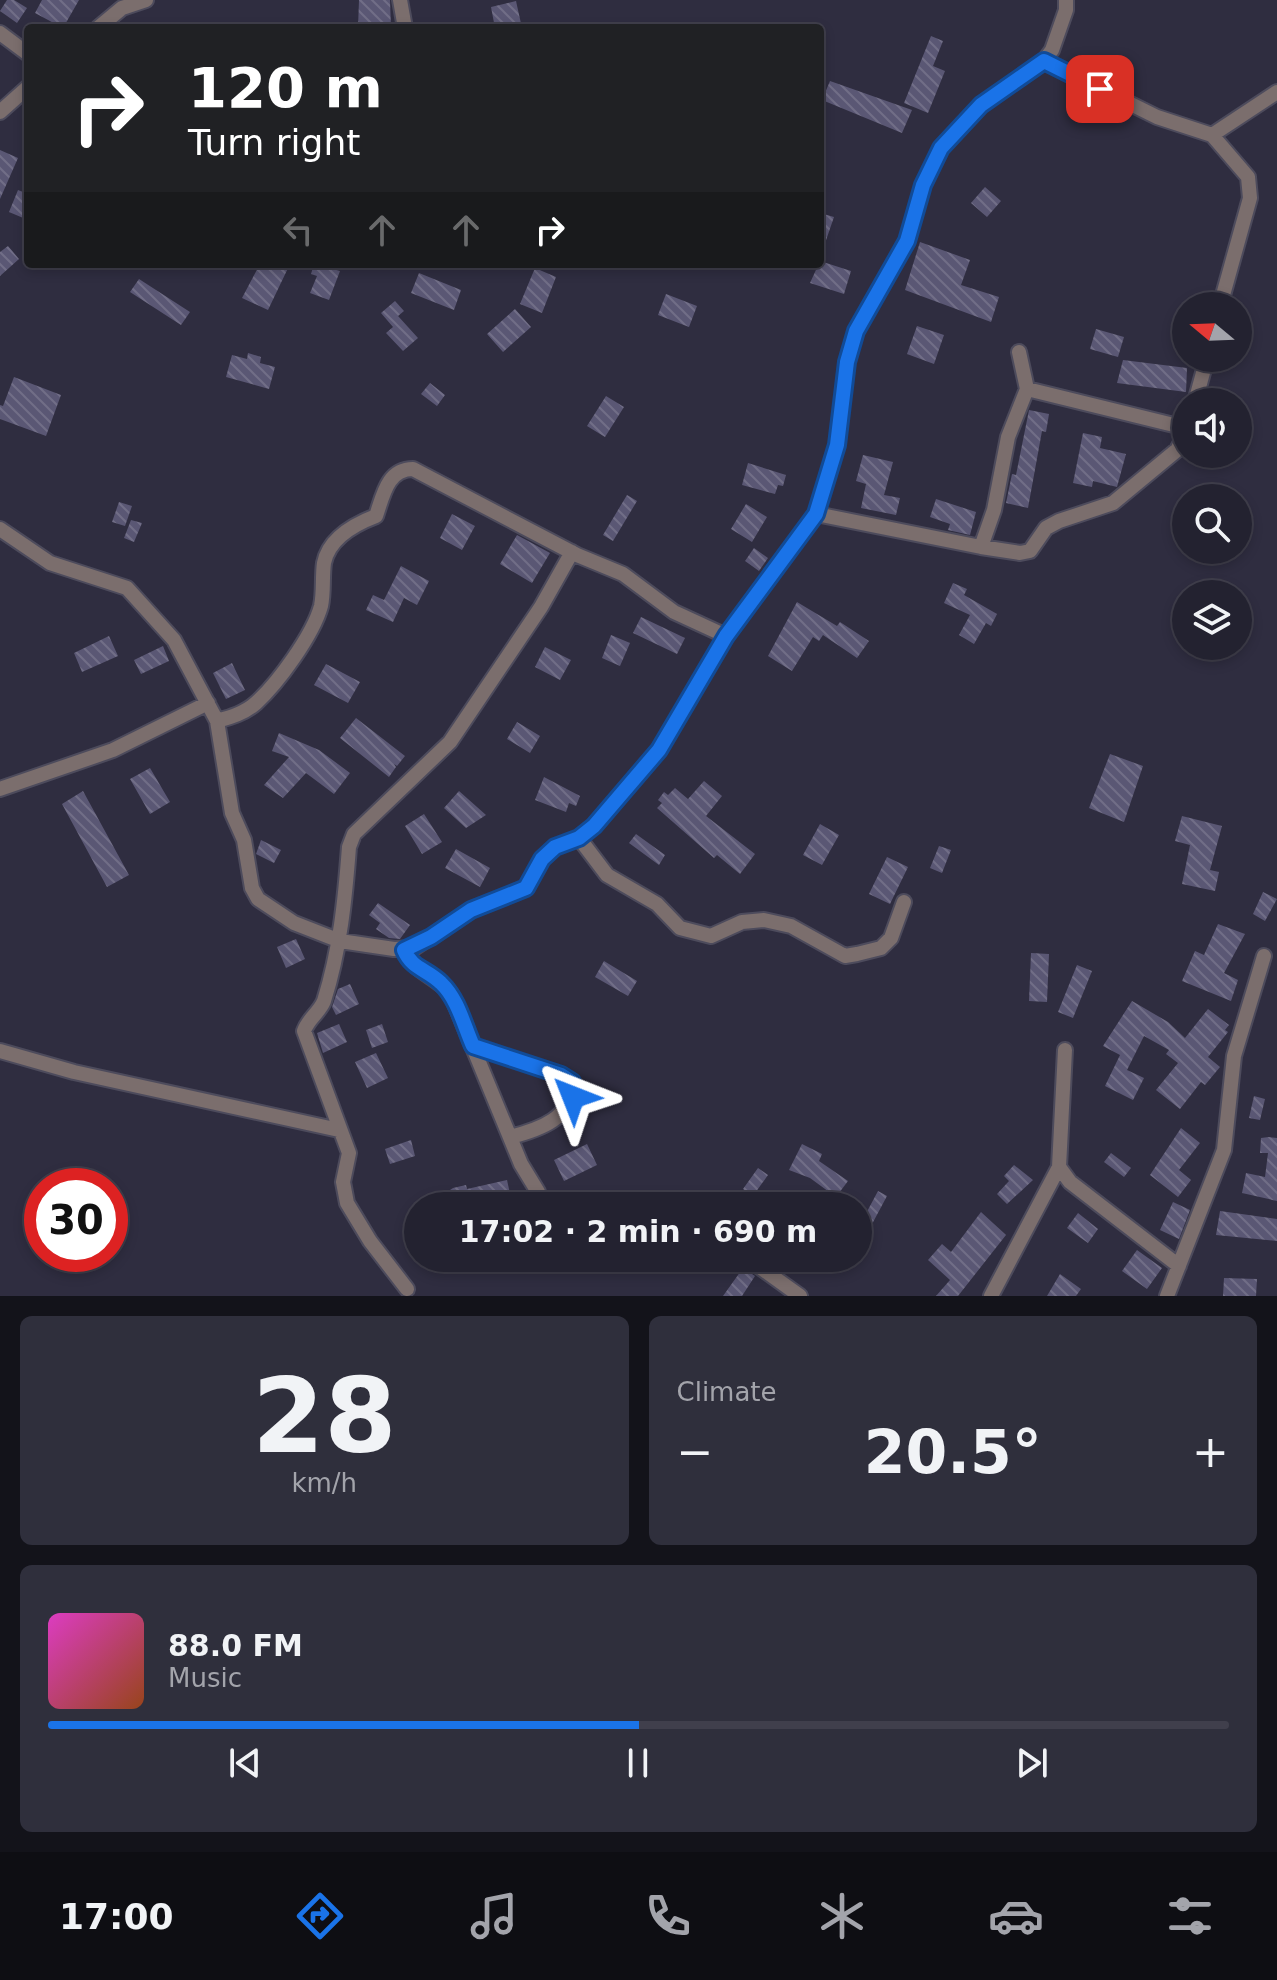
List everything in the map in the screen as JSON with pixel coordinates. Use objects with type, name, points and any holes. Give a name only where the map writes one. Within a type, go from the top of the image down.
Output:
[{"type":"street","points":[[103,24],[122,8],[146,0]]},
{"type":"street","points":[[400,0],[404,24]]},
{"type":"street","points":[[0,529],[50,563],[127,588],[174,640],[217,721],[232,813],[244,840],[252,888],[273,912],[340,941],[404,950],[423,943],[471,910],[526,888],[542,859],[555,847],[579,838],[659,750],[726,636],[816,514],[837,445],[847,362],[856,331],[907,241],[923,185],[941,148],[981,105],[1044,61],[1052,50],[1066,0]]},
{"type":"street","points":[[0,33],[24,51]]},
{"type":"street","points":[[1044,61],[1157,117],[1212,135],[1248,177],[1250,198],[1224,292]]},
{"type":"street","points":[[0,112],[24,91]]},
{"type":"street","points":[[1212,135],[1277,92]]},
{"type":"street","points":[[981,547],[994,510],[1008,437],[1027,389],[1019,352]]},
{"type":"street","points":[[1027,389],[1172,426]]},
{"type":"street","points":[[816,514],[1020,553],[1030,551],[1046,528],[1113,503],[1172,454]]},
{"type":"street","points":[[217,721],[238,715],[255,704],[283,672],[322,604],[324,560],[338,538],[355,524],[376,516],[393,475],[402,469],[413,469],[572,552],[623,574],[674,612],[726,636]]},
{"type":"street","points":[[407,1289],[370,1241],[347,1203],[343,1182],[349,1153],[304,1031],[306,1024],[320,1012],[340,941],[349,847],[354,834],[450,742],[541,607],[572,552]]},
{"type":"street","points":[[0,789],[113,750],[208,703]]},
{"type":"street","points":[[579,838],[607,875],[657,904],[680,928],[711,936],[742,922],[764,920],[791,926],[845,956],[857,954],[881,948],[891,938],[904,902]]},
{"type":"street","points":[[404,950],[418,970],[440,982],[451,994],[510,1137],[538,1192]]},
{"type":"street","points":[[1167,1296],[1224,1150],[1234,1056],[1264,956]]},
{"type":"street","points":[[473,1046],[561,1075],[572,1082],[573,1097],[561,1115],[534,1131],[510,1137]]},
{"type":"street","points":[[991,1296],[1059,1167],[1065,1050]]},
{"type":"street","points":[[0,1051],[74,1072],[339,1130]]},
{"type":"street","points":[[1059,1167],[1070,1182],[1179,1266]]},
{"type":"street","points":[[767,1272],[800,1296]]},
{"type":"building","points":[[7,0],[14,0],[27,8],[17,23],[0,11]]},
{"type":"building","points":[[42,0],[79,0],[65,24],[56,24],[35,13]]},
{"type":"building","points":[[359,0],[390,0],[391,24],[358,24]]},
{"type":"building","points":[[516,1],[521,24],[494,24],[491,7]]},
{"type":"building","points":[[931,36],[943,41],[933,66],[945,71],[928,113],[904,103]]},
{"type":"building","points":[[830,81],[912,110],[902,133],[824,101]]},
{"type":"building","points":[[0,150],[18,158],[0,199]]},
{"type":"building","points":[[985,187],[1001,201],[987,217],[971,203]]},
{"type":"building","points":[[18,190],[24,192],[24,218],[9,212]]},
{"type":"building","points":[[824,214],[834,217],[824,246]]},
{"type":"building","points":[[920,242],[970,260],[961,285],[999,297],[991,322],[905,290]]},
{"type":"building","points":[[8,246],[19,259],[0,276],[0,252]]},
{"type":"building","points":[[824,262],[851,271],[844,294],[810,283],[817,268],[824,268]]},
{"type":"building","points":[[258,268],[288,268],[268,310],[242,298]]},
{"type":"building","points":[[313,268],[340,271],[329,300],[310,293],[317,276],[311,274]]},
{"type":"building","points":[[535,268],[556,277],[542,313],[520,304]]},
{"type":"building","points":[[419,273],[461,290],[454,310],[411,293]]},
{"type":"building","points":[[139,279],[190,312],[181,325],[130,292]]},
{"type":"building","points":[[666,294],[697,306],[689,327],[658,315]]},
{"type":"building","points":[[395,301],[404,311],[398,316],[418,338],[403,351],[386,333],[393,327],[381,313]]},
{"type":"building","points":[[515,309],[531,327],[503,352],[487,334]]},
{"type":"building","points":[[917,326],[944,335],[934,364],[907,354]]},
{"type":"building","points":[[1096,329],[1124,337],[1118,357],[1090,349]]},
{"type":"building","points":[[248,353],[261,357],[260,363],[275,367],[269,389],[226,377],[232,355],[247,359]]},
{"type":"building","points":[[1123,360],[1172,366],[1172,372],[1187,372],[1186,388],[1172,390],[1117,383]]},
{"type":"building","points":[[14,377],[61,395],[46,436],[0,419],[0,405],[3,406]]},
{"type":"building","points":[[430,383],[445,395],[437,406],[421,394]]},
{"type":"building","points":[[606,396],[624,407],[605,437],[587,426]]},
{"type":"building","points":[[1029,410],[1049,414],[1046,432],[1042,431],[1028,508],[1006,503],[1012,474],[1016,475]]},
{"type":"building","points":[[1083,433],[1102,437],[1100,448],[1126,454],[1117,487],[1093,481],[1092,487],[1073,483]]},
{"type":"building","points":[[863,455],[893,462],[884,495],[900,498],[896,515],[861,508],[866,484],[856,481]]},
{"type":"building","points":[[748,463],[786,475],[783,486],[778,485],[775,494],[742,485]]},
{"type":"building","points":[[627,495],[637,501],[613,541],[603,535]]},
{"type":"building","points":[[936,499],[976,512],[970,535],[948,530],[950,524],[930,517]]},
{"type":"building","points":[[119,502],[132,506],[125,526],[112,522]]},
{"type":"building","points":[[746,504],[767,517],[752,542],[731,529]]},
{"type":"building","points":[[452,514],[475,526],[462,550],[440,538]]},
{"type":"building","points":[[131,520],[142,523],[134,542],[124,538]]},
{"type":"building","points":[[517,535],[550,553],[532,583],[500,564]]},
{"type":"building","points":[[754,548],[768,558],[759,571],[745,561]]},
{"type":"building","points":[[401,566],[429,581],[417,605],[404,598],[393,622],[366,610],[373,595],[384,600]]},
{"type":"building","points":[[953,583],[967,589],[964,595],[997,614],[991,626],[986,623],[974,644],[959,635],[970,615],[944,603]]},
{"type":"building","points":[[797,602],[837,626],[840,622],[869,641],[857,658],[823,635],[819,641],[813,637],[792,671],[768,656]]},
{"type":"building","points":[[641,617],[685,638],[677,654],[633,633]]},
{"type":"building","points":[[611,635],[630,643],[620,666],[602,658]]},
{"type":"building","points":[[109,636],[118,656],[82,672],[74,653]]},
{"type":"building","points":[[163,646],[169,661],[141,674],[134,660]]},
{"type":"building","points":[[545,647],[571,660],[560,680],[535,667]]},
{"type":"building","points":[[232,663],[245,690],[226,699],[213,673]]},
{"type":"building","points":[[326,664],[360,682],[348,703],[314,685]]},
{"type":"building","points":[[356,718],[405,756],[397,766],[394,764],[396,767],[389,777],[340,738]]},
{"type":"building","points":[[517,722],[540,736],[530,753],[507,739]]},
{"type":"building","points":[[279,733],[319,750],[350,773],[334,794],[306,773],[283,798],[264,785],[289,757],[272,751]]},
{"type":"building","points":[[1110,754],[1143,766],[1124,822],[1089,808]]},
{"type":"building","points":[[150,768],[170,802],[150,814],[130,779]]},
{"type":"building","points":[[544,777],[580,796],[576,806],[569,803],[566,812],[535,800]]},
{"type":"building","points":[[704,781],[722,796],[706,816],[755,854],[740,874],[717,855],[714,858],[657,808],[662,803],[658,800],[664,792],[668,795],[675,788],[688,799]]},
{"type":"building","points":[[83,791],[129,875],[107,887],[62,804]]},
{"type":"building","points":[[459,791],[486,815],[466,828],[444,808]]},
{"type":"building","points":[[424,814],[442,842],[422,854],[405,826]]},
{"type":"building","points":[[1182,816],[1222,826],[1210,870],[1219,872],[1215,891],[1182,884],[1190,845],[1175,841]]},
{"type":"building","points":[[820,824],[839,835],[822,865],[803,855]]},
{"type":"building","points":[[636,834],[665,855],[659,865],[629,843]]},
{"type":"building","points":[[261,840],[281,850],[274,863],[256,854]]},
{"type":"building","points":[[939,846],[951,850],[942,873],[930,868]]},
{"type":"building","points":[[456,849],[490,868],[480,887],[445,868]]},
{"type":"building","points":[[887,857],[908,867],[890,904],[869,894]]},
{"type":"building","points":[[1263,892],[1277,899],[1265,921],[1253,914]]},
{"type":"building","points":[[378,903],[410,925],[400,939],[389,938],[376,929],[380,923],[369,915]]},
{"type":"building","points":[[1218,924],[1245,934],[1224,973],[1238,980],[1231,1001],[1182,981],[1195,951],[1204,955]]},
{"type":"building","points":[[296,939],[305,959],[286,968],[277,947]]},
{"type":"building","points":[[1031,953],[1049,954],[1047,1002],[1029,1001]]},
{"type":"building","points":[[604,961],[637,981],[628,996],[595,977]]},
{"type":"building","points":[[1077,965],[1092,971],[1073,1018],[1058,1012]]},
{"type":"building","points":[[350,984],[359,1004],[336,1015],[332,1007],[338,989]]},
{"type":"building","points":[[1132,1001],[1168,1022],[1185,1038],[1208,1009],[1229,1025],[1225,1030],[1228,1032],[1208,1057],[1220,1067],[1205,1085],[1201,1082],[1180,1109],[1156,1090],[1178,1063],[1166,1054],[1169,1050],[1144,1036],[1127,1070],[1144,1078],[1133,1100],[1105,1086],[1120,1055],[1103,1046]]},
{"type":"building","points":[[339,1024],[347,1042],[323,1053],[317,1033]]},
{"type":"building","points":[[382,1024],[388,1042],[372,1048],[366,1030]]},
{"type":"building","points":[[376,1053],[388,1078],[367,1088],[355,1062]]},
{"type":"building","points":[[1254,1096],[1265,1099],[1260,1120],[1249,1118]]},
{"type":"building","points":[[1181,1128],[1200,1143],[1179,1170],[1191,1180],[1178,1197],[1150,1175]]},
{"type":"building","points":[[1261,1138],[1277,1138],[1277,1201],[1242,1193],[1246,1173],[1265,1177],[1268,1153],[1260,1153]]},
{"type":"building","points":[[411,1140],[415,1156],[390,1164],[385,1149]]},
{"type":"building","points":[[587,1144],[597,1165],[564,1181],[554,1160]]},
{"type":"building","points":[[802,1144],[822,1154],[819,1161],[848,1181],[840,1192],[829,1192],[810,1178],[789,1170]]},
{"type":"building","points":[[1111,1153],[1131,1168],[1124,1177],[1104,1162]]},
{"type":"building","points":[[1014,1165],[1033,1180],[1007,1204],[997,1194],[1009,1181],[1004,1176]]},
{"type":"building","points":[[758,1168],[768,1175],[756,1192],[743,1189]]},
{"type":"building","points":[[507,1180],[510,1192],[447,1192],[466,1185],[467,1189]]},
{"type":"building","points":[[878,1191],[887,1196],[872,1224],[872,1202]]},
{"type":"building","points":[[1173,1202],[1190,1210],[1179,1239],[1160,1230]]},
{"type":"building","points":[[1220,1211],[1277,1219],[1277,1241],[1216,1235]]},
{"type":"building","points":[[981,1212],[1006,1235],[958,1296],[936,1296],[950,1280],[928,1260],[942,1244],[951,1252]]},
{"type":"building","points":[[1078,1213],[1098,1229],[1088,1243],[1067,1228]]},
{"type":"building","points":[[1137,1250],[1162,1268],[1147,1289],[1122,1271]]},
{"type":"building","points":[[740,1272],[755,1276],[742,1296],[723,1296]]},
{"type":"building","points":[[1060,1274],[1081,1289],[1076,1296],[1047,1296]]},
{"type":"building","points":[[1224,1278],[1257,1279],[1256,1296],[1223,1296]]},
{"type":"route","points":[[573,1097],[572,1082],[561,1075],[534,1069],[473,1046],[451,994],[440,982],[418,970],[404,950],[414,948],[471,910],[526,888],[542,859],[555,847],[579,838],[594,826],[659,750],[726,636],[816,514],[837,445],[847,362],[856,331],[907,241],[923,185],[941,148],[981,105],[1044,61],[1100,89]]}]
